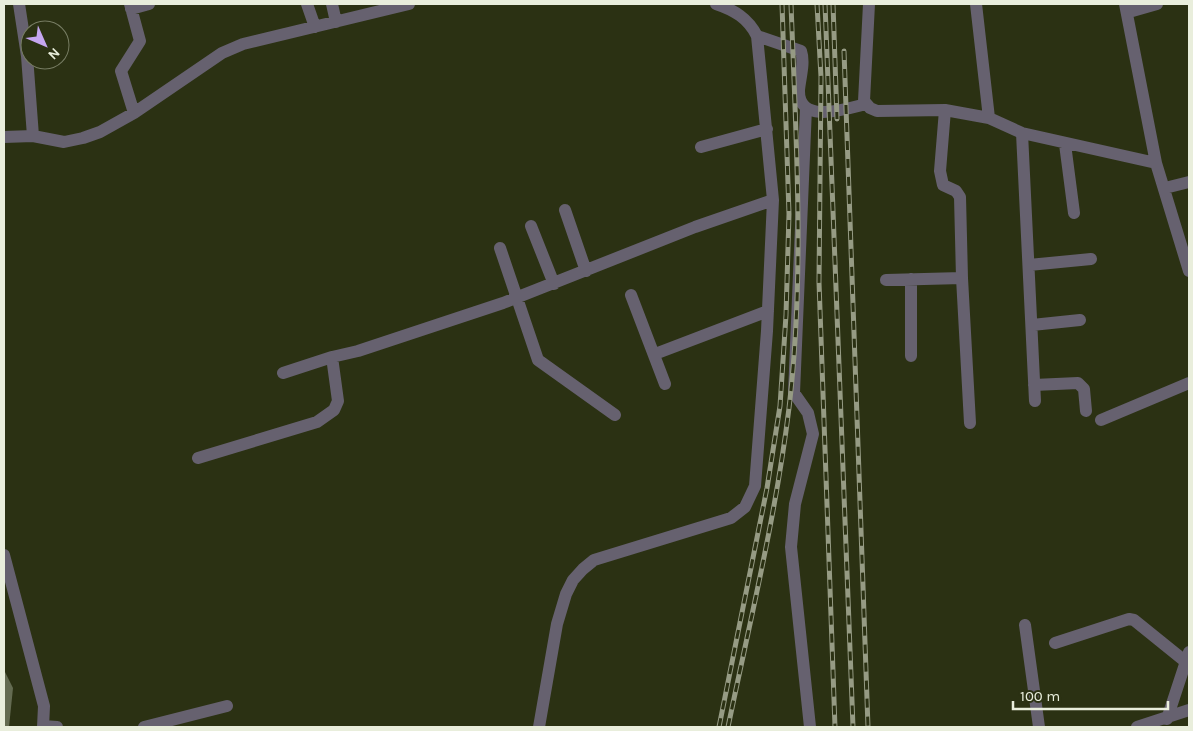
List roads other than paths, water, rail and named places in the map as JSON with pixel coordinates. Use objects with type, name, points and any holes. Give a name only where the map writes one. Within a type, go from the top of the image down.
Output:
[{"type":"street","points":[[19,4],[27,56],[33,136]]},
{"type":"street","points":[[134,113],[121,72],[140,41],[130,6],[149,4]]},
{"type":"street","points":[[307,4],[315,27]]},
{"type":"street","points":[[332,4],[336,22]]},
{"type":"street","points":[[4,137],[33,136],[64,142],[83,138],[134,113],[222,53],[242,44],[336,22],[384,8],[409,4]]},
{"type":"street","points":[[539,727],[557,624],[566,594],[573,580],[594,560],[731,518],[745,507],[756,486],[768,311],[773,200],[757,36],[747,20],[732,10],[716,4]]},
{"type":"street","points":[[866,104],[864,101],[869,4]]},
{"type":"street","points":[[976,4],[989,118]]},
{"type":"street","points":[[1157,4],[1127,8],[1156,163],[1186,244],[1189,271]]},
{"type":"street","points":[[757,36],[799,48],[801,51],[799,97],[806,108],[813,112],[866,104],[877,110],[945,110],[989,118],[1022,133],[1065,144],[1156,163]]},
{"type":"street","points":[[806,108],[794,393],[808,413],[813,434],[794,504],[791,547],[810,727]]},
{"type":"street","points":[[945,110],[940,172],[943,185],[956,191],[960,196],[962,278],[970,422]]},
{"type":"street","points":[[701,147],[767,130]]},
{"type":"street","points":[[1022,133],[1035,401]]},
{"type":"street","points":[[1065,144],[1074,213]]},
{"type":"street","points":[[1165,188],[1189,182]]},
{"type":"street","points":[[283,373],[332,356],[358,351],[518,297],[695,227],[773,200]]},
{"type":"street","points":[[565,210],[586,271]]},
{"type":"street","points":[[531,226],[554,284]]},
{"type":"street","points":[[500,248],[542,364],[615,415]]},
{"type":"street","points":[[1029,265],[1091,259]]},
{"type":"street","points":[[886,280],[962,278]]},
{"type":"street","points":[[911,280],[911,356]]},
{"type":"street","points":[[631,294],[665,384]]},
{"type":"street","points":[[655,354],[768,311]]},
{"type":"street","points":[[1032,325],[1080,320]]},
{"type":"street","points":[[198,458],[317,422],[328,416],[338,401],[332,356]]},
{"type":"street","points":[[1034,384],[1078,383],[1084,390],[1086,411]]},
{"type":"street","points":[[1101,420],[1189,383]]},
{"type":"street","points":[[4,555],[42,700],[43,726],[57,727]]},
{"type":"street","points":[[1055,644],[1128,619],[1134,620],[1188,657],[1167,718]]},
{"type":"street","points":[[1025,625],[1039,727]]},
{"type":"street","points":[[144,727],[187,722],[227,706]]},
{"type":"street","points":[[1137,727],[1189,710]]},
{"type":"railway","points":[[719,727],[767,488],[780,406],[786,315],[789,214],[782,4]]},
{"type":"railway","points":[[728,727],[777,488],[784,448],[794,358],[797,307],[798,206],[791,4]]},
{"type":"railway","points":[[817,4],[821,77],[819,282],[835,727]]},
{"type":"railway","points":[[825,4],[853,727]]},
{"type":"railway","points":[[833,4],[837,119]]},
{"type":"railway","points":[[844,51],[868,727]]}]
